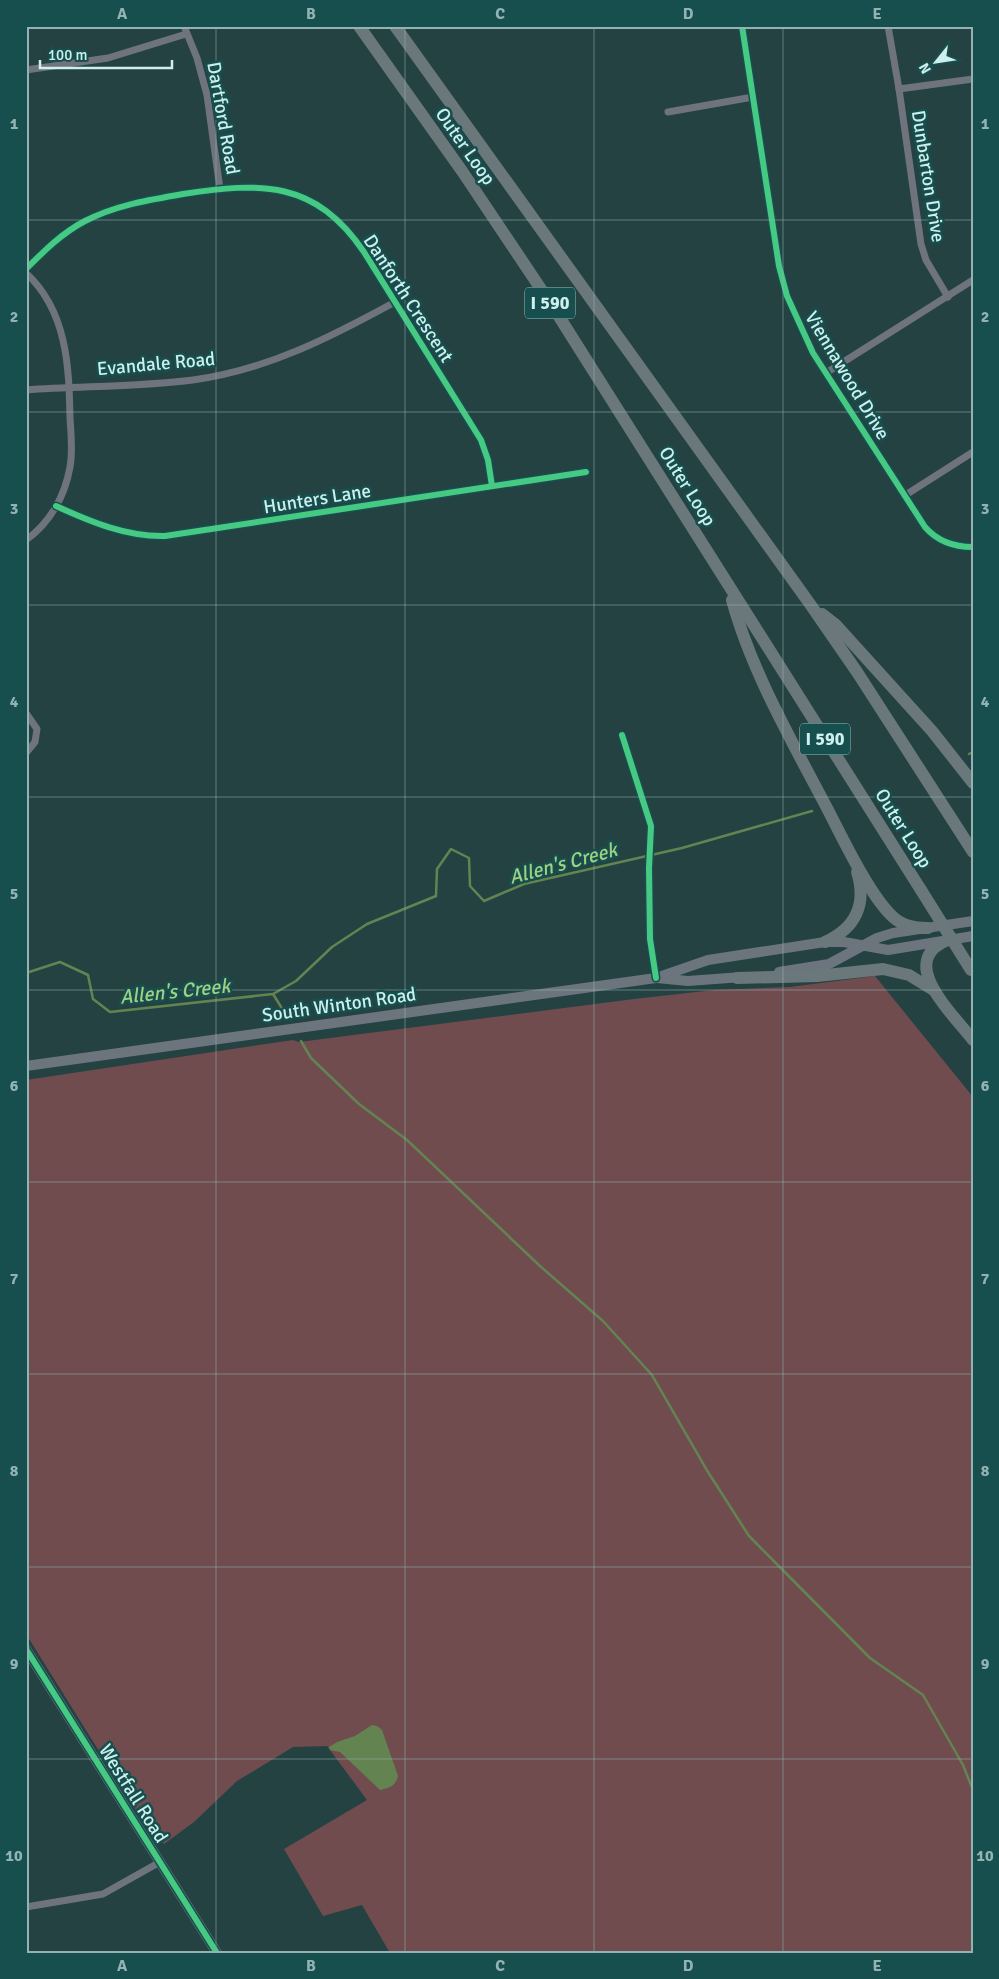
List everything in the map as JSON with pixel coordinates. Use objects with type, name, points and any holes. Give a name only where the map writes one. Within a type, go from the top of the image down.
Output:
[{"type":"highway","name":"Outer Loop","points":[[358,26],[462,171],[553,307],[972,972]]},
{"type":"highway","name":"Outer Loop","points":[[395,26],[810,604],[857,672],[973,852]]},
{"type":"highway","points":[[729,588],[740,627],[767,687],[848,849],[882,904],[893,917],[909,926],[928,928]]},
{"type":"highway","points":[[810,604],[836,625],[932,731],[973,783]]},
{"type":"highway","points":[[825,942],[849,927],[861,904],[859,880],[848,849]]},
{"type":"highway","points":[[948,940],[933,949],[926,961],[927,978],[973,1040]]},
{"type":"highway","points":[[736,978],[824,975],[883,969],[909,975],[935,991]]},
{"type":"main road","name":"South Winton Road","points":[[656,978],[688,981],[736,978],[824,966],[890,934],[973,921]]},
{"type":"main road","name":"South Winton Road","points":[[26,1066],[656,978],[688,966],[719,958],[825,942],[844,942],[888,950],[973,936]]},
{"type":"main road","name":"Westfall Road","points":[[26,1649],[217,1953]]},
{"type":"street","name":"Dartford Road","points":[[184,26],[197,58],[207,95],[220,189]]},
{"type":"street","name":"Viennawood Drive","points":[[743,26],[781,276],[795,317],[826,373],[925,528],[934,537],[951,545],[973,547]]},
{"type":"street","name":"Dunbarton Drive","points":[[888,26],[900,89],[921,244],[926,260],[948,296]]},
{"type":"street","points":[[26,70],[108,58],[186,34]]},
{"type":"street","points":[[900,89],[973,79]]},
{"type":"street","points":[[668,112],[753,97]]},
{"type":"street","name":"Danforth Crescent","points":[[26,269],[64,234],[100,214],[144,200],[220,189],[265,187],[309,200],[328,212],[355,239],[481,440],[485,450],[492,486]]},
{"type":"street","points":[[26,273],[43,292],[57,318],[66,355],[70,387],[71,459],[67,481],[56,506],[41,527],[26,540]]},
{"type":"street","points":[[826,373],[973,280]]},
{"type":"street","name":"Evandale Road","points":[[26,390],[163,383],[228,373],[277,359],[322,341],[394,302]]},
{"type":"street","points":[[904,496],[973,452]]},
{"type":"street","name":"Hunters Lane","points":[[56,506],[109,528],[142,535],[165,536],[586,472]]},
{"type":"street","points":[[26,713],[37,729],[35,742],[26,753]]},
{"type":"street","points":[[622,735],[651,826],[648,868],[650,939],[656,978]]},
{"type":"street","points":[[26,1907],[103,1894],[160,1862]]},
{"type":"shaded area","points":[[875,976],[973,1097],[973,1953],[390,1953],[362,1905],[323,1916],[284,1849],[367,1800],[327,1746],[293,1747],[237,1781],[194,1822],[164,1844],[147,1817],[142,1820],[26,1634],[26,1080],[293,1040],[299,1042],[714,990],[790,987]]},
{"type":"shaded area","points":[[372,1725],[382,1730],[398,1776],[392,1786],[380,1790],[340,1752],[330,1750],[329,1747],[355,1736]]},
{"type":"waterway","name":"Allen's Creek","points":[[969,754],[973,752]]},
{"type":"waterway","name":"Allen's Creek","points":[[26,973],[60,962],[88,975],[93,999],[110,1012],[273,994],[296,981],[332,947],[367,924],[436,896],[437,869],[451,849],[469,858],[470,886],[484,901],[524,884],[682,848],[812,811]]},
{"type":"waterway","points":[[273,994],[283,1010]]},
{"type":"waterway","points":[[301,1041],[311,1058],[359,1104],[407,1140],[540,1266],[603,1321],[652,1375],[708,1472],[749,1536],[870,1658],[923,1695],[963,1765],[973,1790]]},
{"type":"cycle path","points":[[742,26],[779,266],[787,296],[813,353],[925,527],[947,543],[973,547]]},
{"type":"cycle path","points":[[26,269],[54,243],[85,221],[97,215],[133,204],[183,194],[237,188],[262,188],[306,199],[326,211],[345,228],[364,252],[481,440],[488,460],[492,486]]},
{"type":"cycle path","points":[[56,506],[82,518],[123,531],[151,536],[165,536],[586,472]]},
{"type":"cycle path","points":[[622,735],[651,826],[649,868],[650,939],[656,978]]},
{"type":"cycle path","points":[[26,1649],[217,1953]]}]
